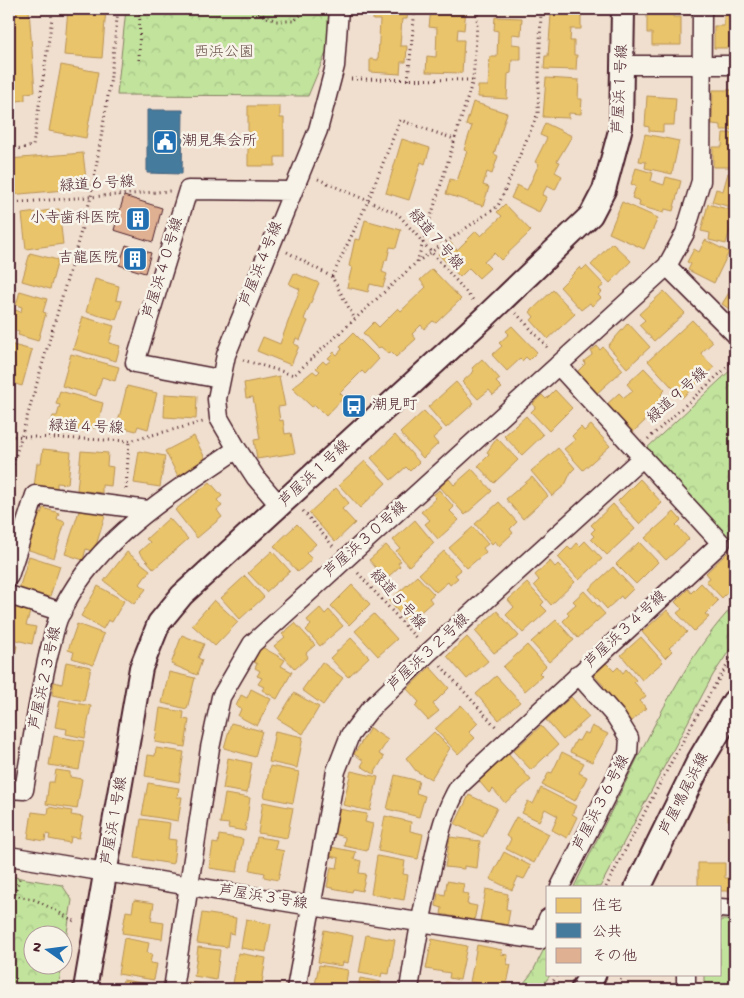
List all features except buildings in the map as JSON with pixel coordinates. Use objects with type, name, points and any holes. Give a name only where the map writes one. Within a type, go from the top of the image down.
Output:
[{"type":"main road","name":"芦屋鳴尾浜線","points":[[638,886],[700,761],[735,702]]},
{"type":"main road","points":[[584,989],[592,976]]},
{"type":"street","name":"芦屋浜４号線","points":[[285,501],[256,478],[219,418],[217,399],[226,355],[300,170],[318,130],[333,79],[339,38],[340,9]]},
{"type":"street","name":"芦屋浜１号線","points":[[85,989],[140,668],[159,623],[182,596],[486,316],[591,215],[604,190],[622,127],[624,65],[622,9]]},
{"type":"street","name":"芦屋浜３０号線","points":[[173,989],[210,748],[221,697],[252,644],[667,266],[685,233],[700,181],[702,9]]},
{"type":"street","points":[[624,65],[735,65]]},
{"type":"street","points":[[188,190],[292,191]]},
{"type":"street","name":"芦屋浜４０号線","points":[[188,190],[135,363],[220,379]]},
{"type":"street","points":[[667,266],[735,334]]},
{"type":"street","name":"芦屋浜３４号線","points":[[409,989],[420,922],[441,826],[448,803],[460,785],[721,543],[560,364]]},
{"type":"street","name":"芦屋浜２３号線","points":[[9,789],[24,790],[44,674],[58,620],[78,584],[108,546],[148,510],[237,449]]},
{"type":"street","name":"芦屋浜３２号線","points":[[296,989],[336,771],[350,735],[370,708],[640,453]]},
{"type":"street","points":[[9,576],[35,495],[148,510]]},
{"type":"street","points":[[9,595],[62,612]]},
{"type":"street","name":"芦屋浜３６号線","points":[[561,886],[628,753],[630,738],[616,717],[578,674]]},
{"type":"street","name":"芦屋浜３号線","points":[[9,856],[420,922]]},
{"type":"street","points":[[722,908],[735,909]]},
{"type":"street","points":[[420,922],[540,940],[546,924]]},
{"type":"street","points":[[686,976],[686,989]]},
{"type":"path","points":[[9,150],[33,146],[52,18],[50,9]]},
{"type":"path","points":[[9,479],[91,197],[110,84],[118,9]]},
{"type":"path","points":[[140,9],[140,60]]},
{"type":"path","points":[[249,9],[276,21],[294,21],[307,9]]},
{"type":"path","points":[[408,80],[415,9]]},
{"type":"path","points":[[417,262],[473,80],[478,9]]},
{"type":"path","points":[[226,355],[294,375],[417,262],[498,206],[538,113],[541,9]]},
{"type":"path","points":[[333,79],[473,80]]},
{"type":"path","points":[[332,277],[368,201],[400,120],[454,140]]},
{"type":"path","name":"緑道７号線","points":[[300,170],[398,214],[486,316]]},
{"type":"path","name":"緑道６号線","points":[[9,203],[188,190]]},
{"type":"path","points":[[271,243],[332,277],[355,319]]},
{"type":"path","points":[[504,299],[560,364]]},
{"type":"path","name":"緑道９号線","points":[[640,453],[735,360]]},
{"type":"path","name":"緑道４号線","points":[[9,436],[129,441],[219,418]]},
{"type":"path","points":[[124,507],[129,441]]},
{"type":"path","name":"緑道５号線","points":[[285,501],[345,558],[507,740]]},
{"type":"path","points":[[607,886],[668,767],[710,692],[735,653]]},
{"type":"path","points":[[9,894],[36,900],[76,922]]},
{"type":"path","points":[[548,989],[557,976]]},
{"type":"path","points":[[616,989],[622,976]]},
{"type":"green space","name":"西浜公園","points":[[126,9],[331,9],[331,41],[308,96],[117,95]]},
{"type":"green space","points":[[735,366],[735,544],[647,448]]},
{"type":"green space","points":[[735,604],[735,642],[713,675],[601,886],[574,886],[641,751],[672,693],[707,638]]},
{"type":"green space","points":[[9,876],[62,885],[72,900],[68,926],[22,926],[22,976],[60,976],[58,989],[9,989]]},
{"type":"green space","points":[[722,920],[735,920],[735,989],[704,989],[704,976],[722,976]]},
{"type":"green space","points":[[546,945],[546,976],[550,976],[540,989],[519,989],[532,973]]},
{"type":"place","name":"潮見集会所","points":[[165,142]]},
{"type":"place","name":"小寺歯科医院","points":[[138,219]]},
{"type":"place","name":"吉龍医院","points":[[135,259]]},
{"type":"place","name":"潮見町","points":[[354,406]]}]
